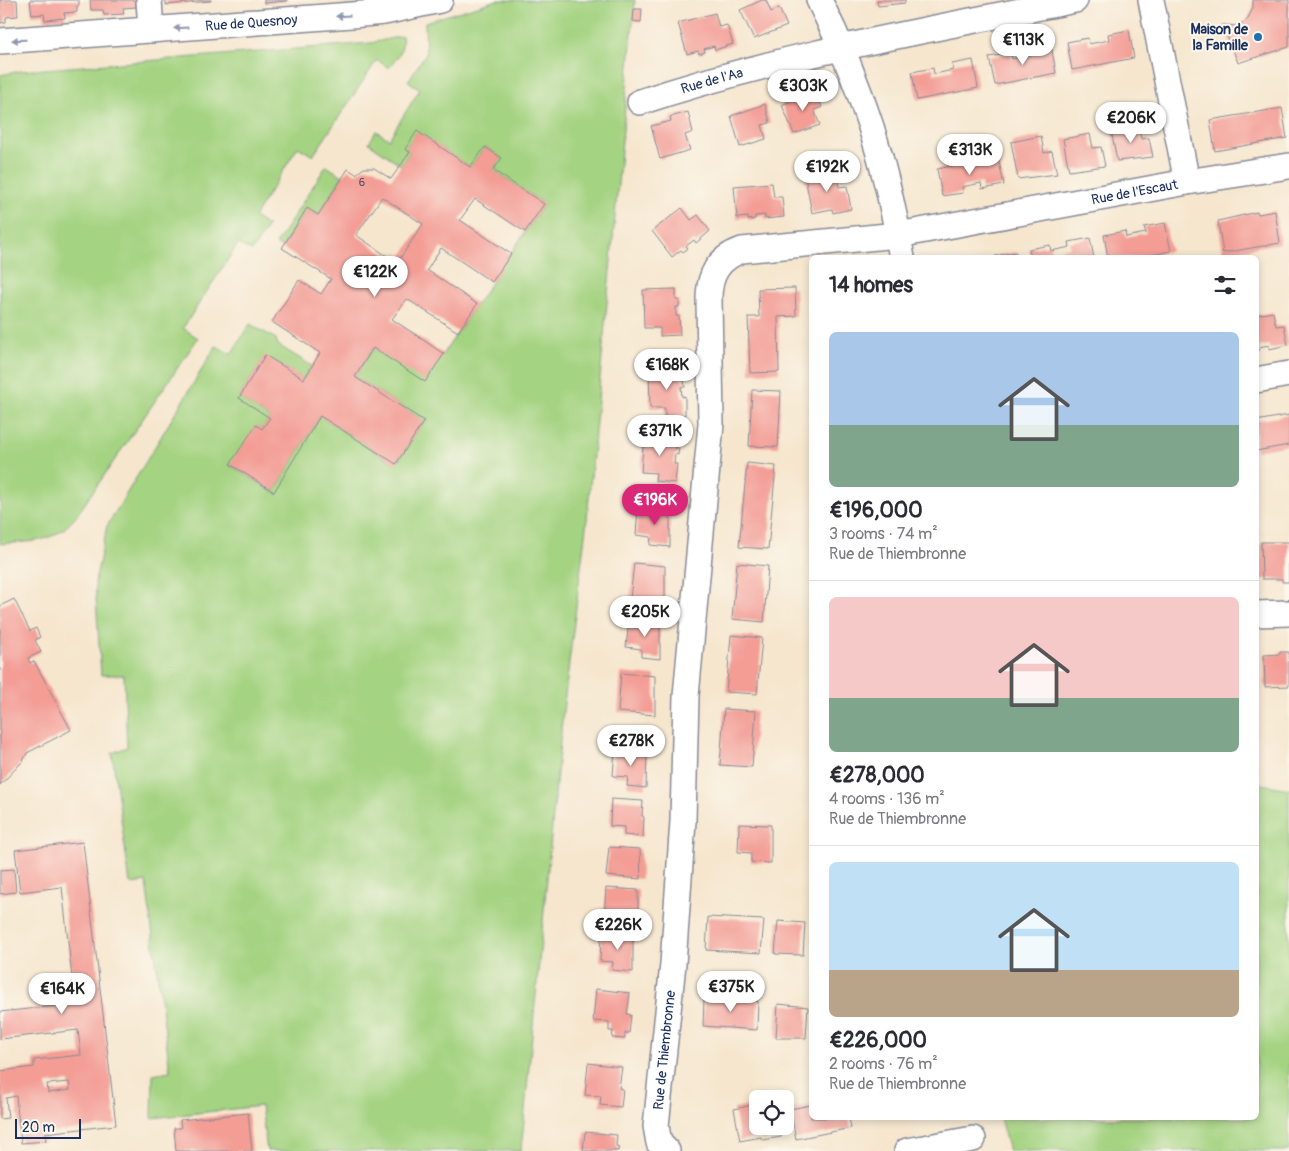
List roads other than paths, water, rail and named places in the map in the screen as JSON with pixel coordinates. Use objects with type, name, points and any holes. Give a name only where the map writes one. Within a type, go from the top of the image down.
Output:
[{"type":"street","points":[[149,0],[151,30]]},
{"type":"street","points":[[819,0],[842,48],[878,146],[900,246]]},
{"type":"street","points":[[842,48],[1075,0]]},
{"type":"street","name":"Rue de l'Escaut","points":[[900,246],[1187,182],[1151,0]]},
{"type":"street","name":"Rue de Quesnoy","points":[[0,41],[352,16],[430,1]]},
{"type":"street","name":"Rue de l'Aa","points":[[640,102],[750,69],[842,48]]},
{"type":"street","points":[[1187,182],[1289,166]]},
{"type":"street","name":"Rue de Thiembronne","points":[[667,1151],[659,1143],[656,1126],[673,964],[683,813],[686,696],[711,424],[709,285],[717,266],[724,258],[742,250],[900,246]]},
{"type":"street","points":[[1259,379],[1289,374]]},
{"type":"street","points":[[1259,614],[1289,613]]},
{"type":"street","points":[[906,1151],[972,1136]]},
{"type":"place","name":"Maison de la Famille","points":[[1258,37]]}]
